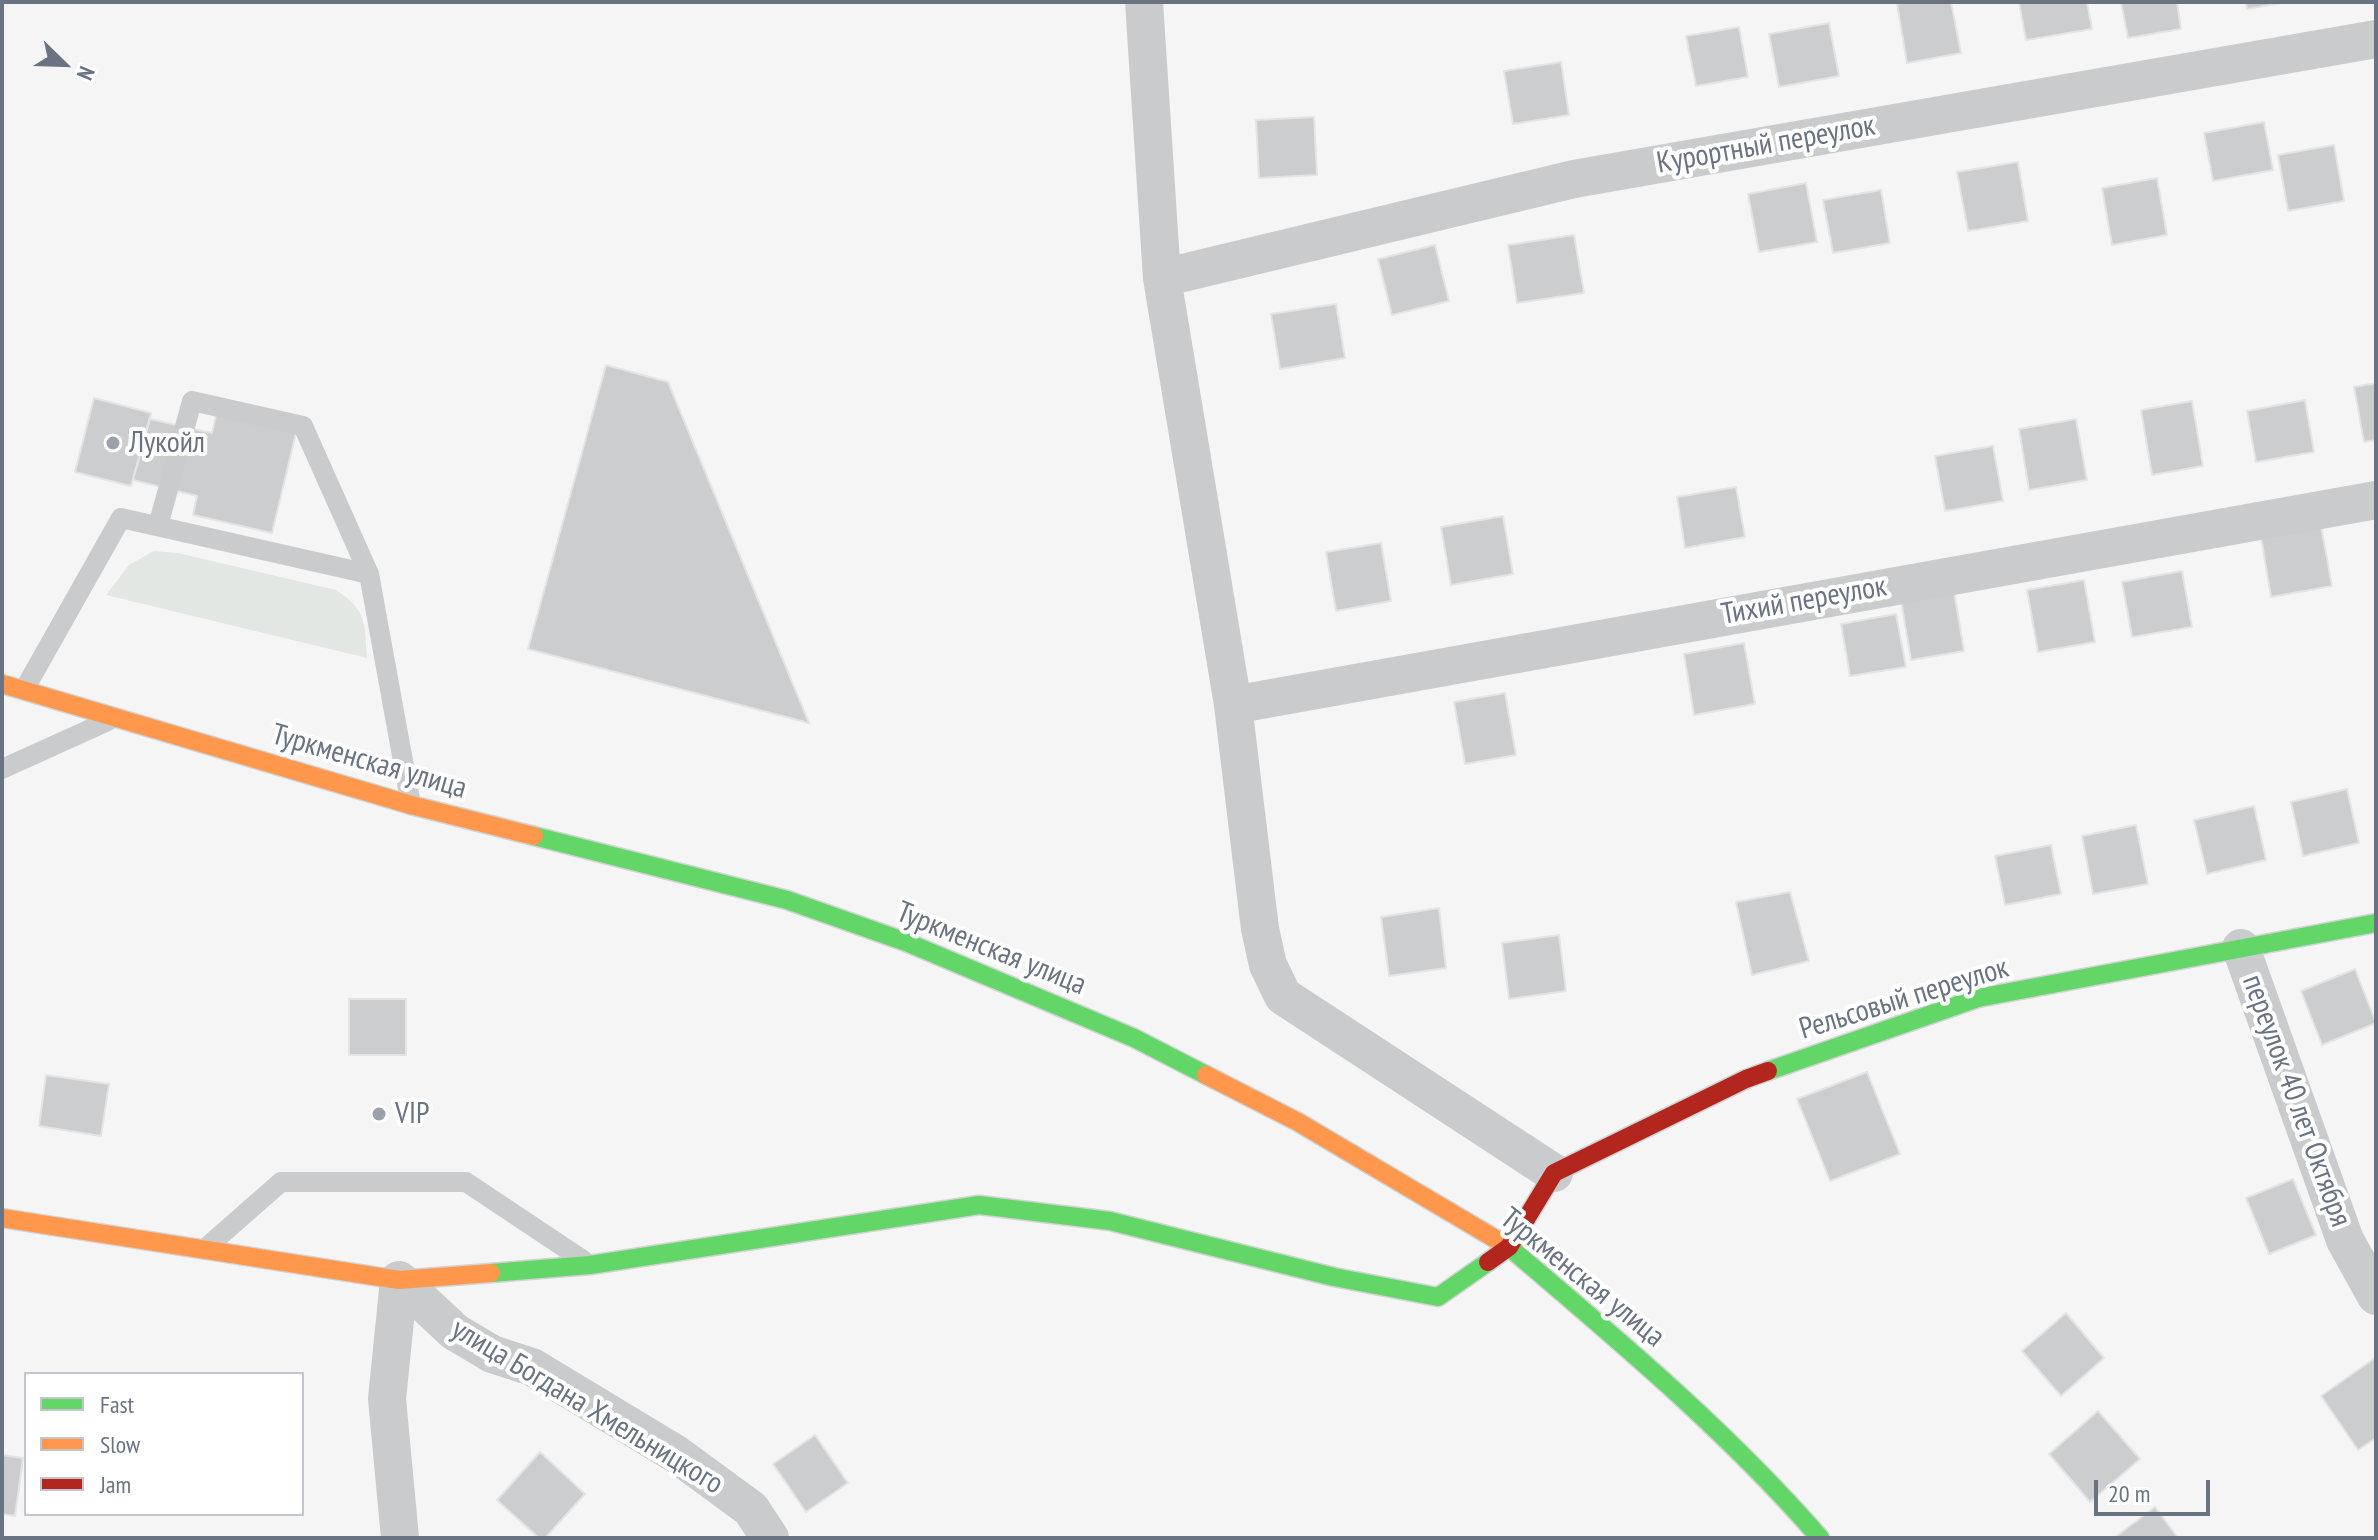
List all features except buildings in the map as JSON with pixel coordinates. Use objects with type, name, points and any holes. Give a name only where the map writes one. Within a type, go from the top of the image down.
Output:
[{"type":"street","points":[[2,1218],[399,1280],[590,1265],[979,1205],[1110,1221],[1334,1277],[1438,1297],[1509,1247],[1554,1173],[1283,996],[1268,965],[1260,929],[1233,705],[1162,278],[1144,2]]},
{"type":"street","name":"Курортный переулок","points":[[1162,278],[1574,179],[2376,39]]},
{"type":"street","name":"Тихий переулок","points":[[1233,705],[2376,500]]},
{"type":"street","name":"Туркменская улица","points":[[2,684],[411,805],[787,900],[906,942],[1134,1038],[1298,1122],[1509,1247],[1705,1420],[1778,1490],[1820,1538]]},
{"type":"street","name":"Рельсовый переулок","points":[[1554,1173],[1746,1079],[1978,998],[2376,923]]},
{"type":"street","name":"переулок 40 лет Октября","points":[[2241,948],[2345,1240],[2376,1296]]},
{"type":"street","points":[[399,1280],[387,1399],[400,1538]]},
{"type":"street","name":"улица Богдана Хмельницкого","points":[[399,1280],[455,1332],[492,1354],[532,1367],[676,1454],[751,1509],[770,1538]]},
{"type":"lane","points":[[158,526],[192,401],[303,426],[369,574],[411,805]]},
{"type":"lane","points":[[24,690],[121,518],[369,574]]},
{"type":"lane","points":[[2,769],[118,717]]},
{"type":"lane","points":[[206,1248],[281,1182],[466,1182],[590,1265]]},
{"type":"shaded area","points":[[154,551],[178,553],[336,590],[359,611],[367,658],[106,595],[129,565]]},
{"type":"traffic: fast","points":[[534,836],[787,900],[906,942],[1134,1038],[1206,1075]]},
{"type":"traffic: fast","points":[[1768,1071],[1978,998],[2376,923]]},
{"type":"traffic: fast","points":[[491,1273],[590,1265],[979,1205],[1110,1221],[1334,1277],[1438,1297],[1488,1262]]},
{"type":"traffic: fast","points":[[1509,1247],[1709,1423],[1820,1538]]},
{"type":"traffic: slow","points":[[2,684],[411,805],[534,836]]},
{"type":"traffic: slow","points":[[1206,1075],[1298,1122],[1509,1247]]},
{"type":"traffic: slow","points":[[2,1218],[399,1280],[491,1273]]},
{"type":"traffic: jam","points":[[1488,1262],[1509,1247],[1554,1173],[1768,1071]]},
{"type":"place","name":"Лукойл","points":[[113,443]]},
{"type":"place","name":"VIP","points":[[379,1114]]}]
